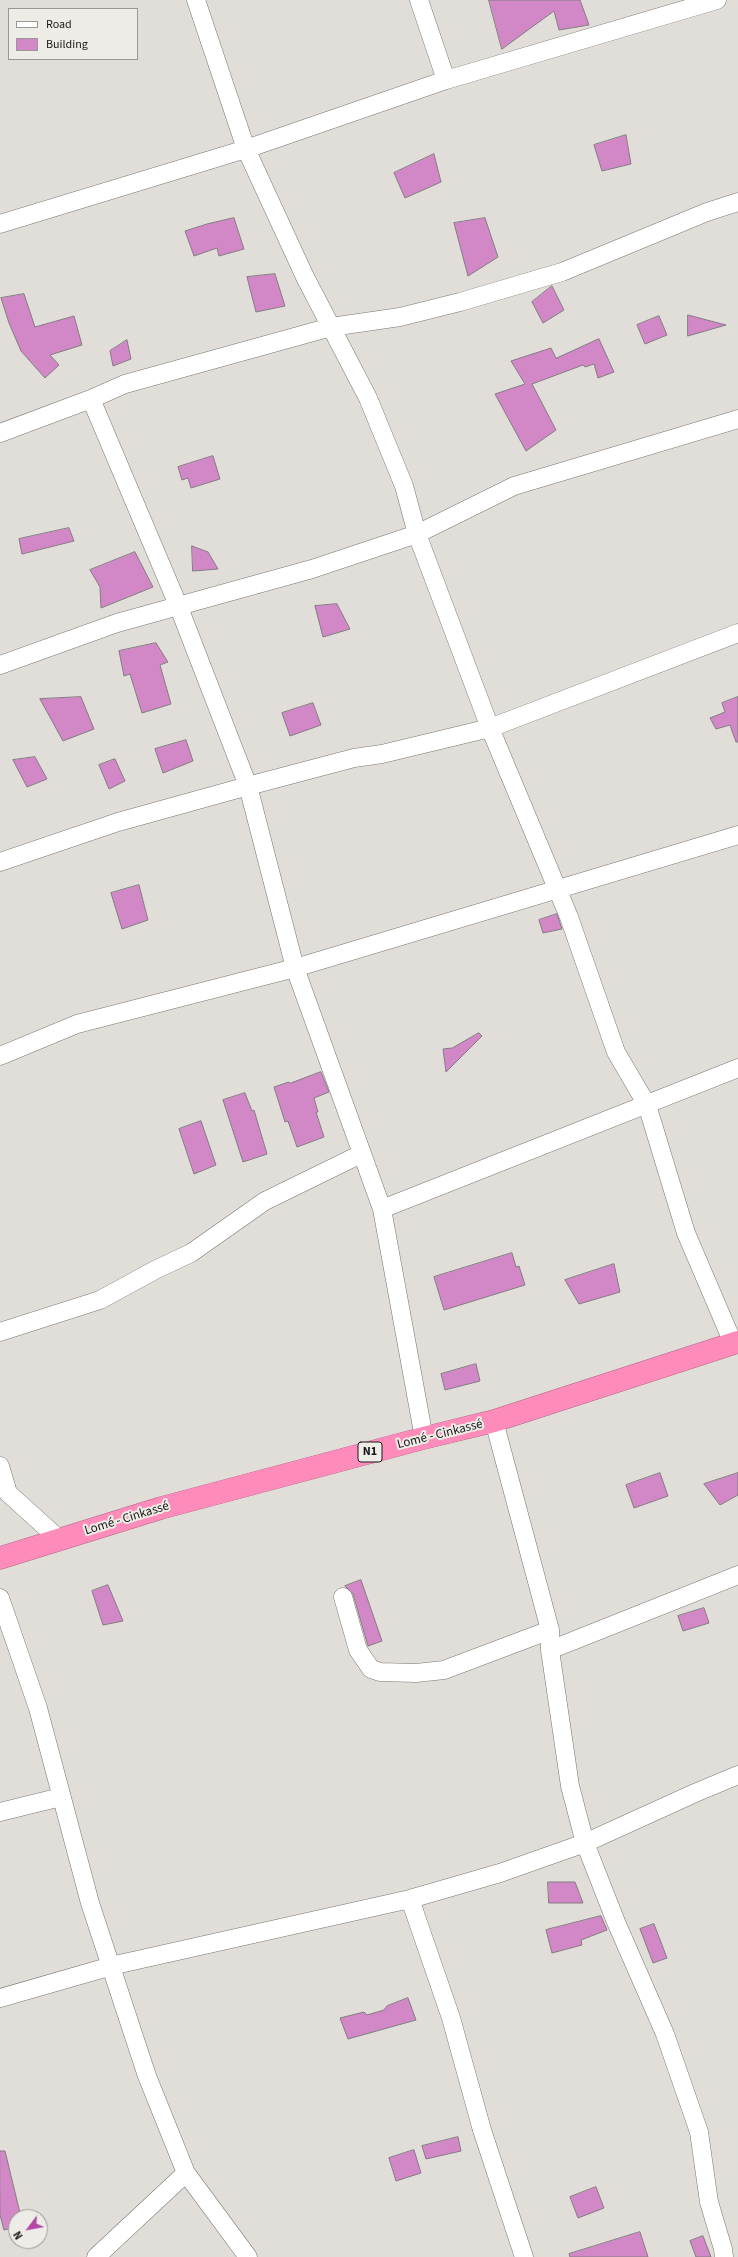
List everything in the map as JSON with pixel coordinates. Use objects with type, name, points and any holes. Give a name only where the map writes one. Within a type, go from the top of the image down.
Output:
[{"type":"highway","name":"Lomé - Cinkassé","points":[[0,1558],[161,1508],[424,1438],[494,1421],[736,1342]]},
{"type":"street","points":[[196,0],[246,148],[298,264],[368,398],[404,486],[417,534],[490,728],[569,918],[616,1052],[647,1105],[686,1233],[736,1342]]},
{"type":"street","points":[[419,0],[446,80]]},
{"type":"street","points":[[0,224],[246,148],[446,80],[716,0]]},
{"type":"street","points":[[0,433],[91,399],[125,384],[331,327],[400,317],[445,306],[562,272],[707,212],[738,202]]},
{"type":"street","points":[[91,399],[178,605],[248,786],[295,968],[382,1209],[424,1438]]},
{"type":"street","points":[[0,664],[117,623],[312,569],[417,534],[514,486],[738,419]]},
{"type":"street","points":[[0,862],[118,822],[248,786],[354,758],[382,754],[490,728],[738,633]]},
{"type":"street","points":[[0,1056],[77,1024],[295,968],[557,891],[738,835]]},
{"type":"street","points":[[382,1209],[738,1068]]},
{"type":"street","points":[[0,1332],[100,1300],[155,1270],[191,1253],[265,1201],[361,1154]]},
{"type":"street","points":[[494,1421],[550,1630],[550,1650],[570,1786],[585,1843],[616,1922],[665,2034],[696,2124],[710,2202],[723,2248],[724,2257]]},
{"type":"street","points":[[0,1466],[8,1493],[60,1540]]},
{"type":"street","points":[[550,1650],[738,1575]]},
{"type":"street","points":[[343,1597],[358,1650],[371,1669],[380,1672],[416,1673],[444,1670],[550,1630]]},
{"type":"street","points":[[0,1598],[38,1708],[90,1903],[147,2076],[186,2173],[248,2257]]},
{"type":"street","points":[[0,1998],[111,1966],[410,1899],[500,1873],[585,1843],[695,1793],[738,1776]]},
{"type":"street","points":[[0,1812],[61,1797]]},
{"type":"street","points":[[410,1899],[451,2018],[482,2130],[524,2257]]},
{"type":"street","points":[[96,2257],[186,2173]]},
{"type":"building","points":[[489,0],[580,0],[589,25],[559,30],[554,11],[502,49]]},
{"type":"building","points":[[626,135],[631,164],[602,171],[594,145]]},
{"type":"building","points":[[434,154],[441,182],[405,198],[394,173]]},
{"type":"building","points":[[234,218],[244,249],[219,256],[217,248],[194,256],[185,231]]},
{"type":"building","points":[[485,218],[498,257],[468,276],[454,223]]},
{"type":"building","points":[[275,274],[285,306],[256,312],[247,277]]},
{"type":"building","points":[[552,286],[564,310],[543,323],[532,302]]},
{"type":"building","points":[[24,294],[35,327],[74,316],[82,345],[50,355],[59,365],[45,378],[21,351],[9,323],[1,298]]},
{"type":"building","points":[[688,315],[726,325],[688,336]]},
{"type":"building","points":[[659,316],[667,335],[645,344],[637,325]]},
{"type":"building","points":[[599,339],[614,372],[598,378],[594,364],[585,367],[583,365],[532,384],[556,430],[526,451],[495,394],[525,384],[511,361],[551,348],[556,358]]},
{"type":"building","points":[[127,340],[131,359],[113,366],[110,351]]},
{"type":"building","points":[[213,456],[220,479],[191,488],[188,478],[182,480],[178,467]]},
{"type":"building","points":[[69,528],[74,541],[22,554],[19,539]]},
{"type":"building","points":[[192,546],[208,552],[218,569],[193,571]]},
{"type":"building","points":[[135,552],[153,587],[101,608],[100,587],[90,570]]},
{"type":"building","points":[[337,604],[350,629],[323,637],[315,606]]},
{"type":"building","points":[[156,643],[168,662],[160,665],[171,704],[142,713],[130,674],[124,676],[119,651]]},
{"type":"building","points":[[81,697],[94,729],[63,741],[40,699]]},
{"type":"building","points":[[738,697],[738,742],[736,742],[730,725],[716,729],[710,718],[725,712],[722,703]]},
{"type":"building","points":[[313,703],[321,725],[290,736],[282,713]]},
{"type":"building","points":[[186,740],[193,761],[163,773],[155,749]]},
{"type":"building","points":[[35,757],[47,779],[27,787],[13,760]]},
{"type":"building","points":[[115,759],[125,781],[109,789],[99,765]]},
{"type":"building","points":[[139,885],[148,920],[122,929],[111,893]]},
{"type":"building","points":[[557,914],[562,929],[543,933],[539,920]]},
{"type":"building","points":[[479,1033],[482,1036],[446,1072],[443,1049],[452,1048]]},
{"type":"building","points":[[321,1072],[329,1092],[314,1098],[318,1112],[316,1112],[324,1137],[297,1147],[288,1121],[285,1122],[274,1087]]},
{"type":"building","points":[[245,1093],[252,1111],[254,1110],[267,1154],[243,1162],[223,1100]]},
{"type":"building","points":[[201,1121],[216,1165],[194,1174],[179,1129]]},
{"type":"building","points":[[512,1253],[516,1267],[519,1266],[525,1285],[444,1310],[434,1277]]},
{"type":"building","points":[[614,1264],[620,1292],[579,1304],[565,1280]]},
{"type":"building","points":[[476,1364],[480,1381],[445,1390],[441,1374]]},
{"type":"building","points":[[660,1473],[668,1496],[634,1508],[626,1485]]},
{"type":"building","points":[[738,1473],[738,1495],[720,1505],[704,1484]]},
{"type":"building","points":[[361,1580],[382,1641],[368,1646],[353,1594],[345,1586]]},
{"type":"building","points":[[108,1585],[123,1621],[103,1625],[92,1591]]},
{"type":"building","points":[[704,1608],[709,1623],[683,1631],[678,1616]]},
{"type":"building","points":[[548,1882],[575,1882],[583,1903],[549,1903]]},
{"type":"building","points":[[601,1916],[607,1930],[581,1940],[582,1945],[552,1953],[546,1930]]},
{"type":"building","points":[[654,1924],[667,1958],[653,1963],[640,1929]]},
{"type":"building","points":[[408,1998],[416,2020],[348,2039],[340,2018],[364,2012],[367,2015],[384,2010],[387,2006]]},
{"type":"building","points":[[458,2137],[461,2151],[426,2159],[422,2146]]},
{"type":"building","points":[[414,2150],[421,2173],[396,2181],[389,2158]]},
{"type":"building","points":[[0,2151],[5,2151],[19,2209],[8,2209],[8,2229],[4,2230],[0,2215]]},
{"type":"building","points":[[596,2187],[604,2208],[578,2218],[570,2197]]},
{"type":"building","points":[[640,2232],[648,2257],[570,2257],[569,2254]]},
{"type":"building","points":[[703,2236],[711,2257],[696,2257],[690,2241]]}]
